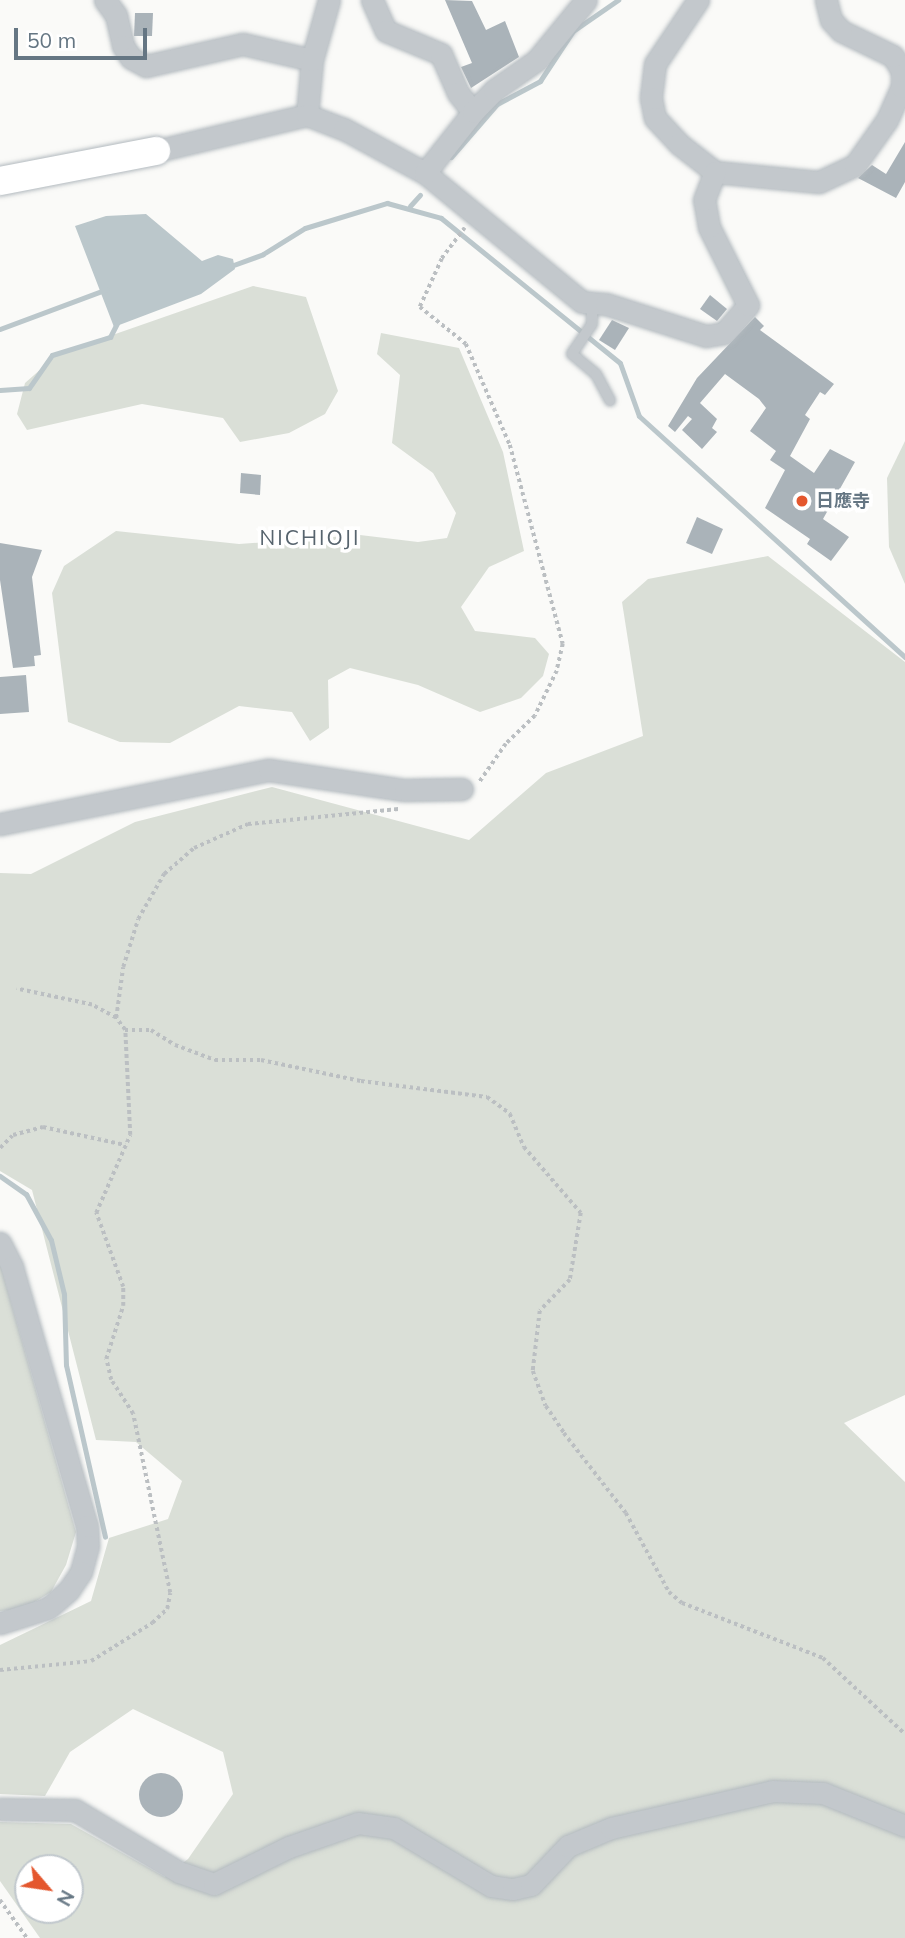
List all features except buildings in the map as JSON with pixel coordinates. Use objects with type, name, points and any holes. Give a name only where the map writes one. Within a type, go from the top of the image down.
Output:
[{"type":"street","points":[[105,0],[116,15],[123,46],[131,58],[146,66],[243,44],[312,60]]},
{"type":"street","points":[[307,115],[312,60],[330,0]]},
{"type":"street","points":[[372,0],[386,31],[441,54],[457,93],[473,112]]},
{"type":"street","points":[[425,173],[473,112],[494,90],[537,60],[586,0]]},
{"type":"street","points":[[698,0],[655,64],[651,98],[662,127],[715,172],[819,182],[855,165],[887,120],[902,87],[902,71],[893,56],[841,31],[831,20],[825,0]]},
{"type":"street","points":[[0,181],[156,150],[307,115],[344,129],[425,173],[582,302],[706,336],[724,333],[746,313],[744,292],[709,227],[704,200],[715,172]]},
{"type":"street","points":[[0,824],[269,771],[405,790],[462,789]]},
{"type":"street","points":[[0,1243],[12,1267],[87,1526],[88,1546],[81,1572],[69,1590],[48,1608],[0,1623]]},
{"type":"street","points":[[0,1809],[75,1810],[89,1815],[179,1872],[214,1884],[289,1847],[358,1823],[394,1828],[491,1886],[513,1889],[531,1885],[568,1846],[611,1828],[772,1791],[823,1793],[905,1826]]},
{"type":"lane","points":[[592,303],[585,334],[572,354],[596,374],[610,400]]},
{"type":"path","points":[[462,789],[481,782],[506,744],[535,716],[557,671],[563,644],[505,433],[466,344],[420,307],[466,228]]},
{"type":"path","points":[[116,1018],[123,967],[138,919],[164,874],[194,848],[248,824],[410,806]]},
{"type":"path","points":[[0,1670],[92,1661],[152,1623],[167,1609],[169,1571],[136,1427],[111,1380],[106,1359],[122,1306],[123,1287],[96,1213],[125,1145],[132,1108],[125,1030],[116,1018],[92,1004],[17,989]]},
{"type":"path","points":[[125,1030],[151,1030],[175,1045],[215,1060],[261,1060],[361,1081],[487,1097],[510,1114],[524,1147],[581,1213],[570,1280],[540,1311],[533,1371],[564,1433],[626,1513],[668,1592],[682,1604],[823,1658],[905,1734]]},
{"type":"path","points":[[0,1148],[13,1135],[43,1127],[125,1145]]},
{"type":"path","points":[[0,1900],[27,1938]]},
{"type":"shaded area","points":[[146,214],[202,261],[218,255],[233,259],[235,269],[201,294],[114,327],[75,226],[106,216]]},
{"type":"shaded area","points":[[253,286],[306,297],[338,391],[325,414],[289,433],[240,442],[223,418],[142,404],[27,430],[17,414],[25,383],[58,354]]},
{"type":"shaded area","points":[[381,333],[459,348],[503,452],[524,551],[489,567],[461,607],[475,631],[535,638],[549,654],[543,676],[521,698],[480,712],[418,685],[350,668],[328,680],[329,728],[310,741],[292,712],[239,706],[170,743],[120,742],[68,722],[52,593],[64,566],[116,531],[239,544],[360,535],[418,542],[447,538],[456,513],[433,473],[392,443],[400,375],[377,354]]},
{"type":"shaded area","points":[[905,441],[905,584],[889,547],[887,478]]},
{"type":"shaded area","points":[[768,556],[905,662],[905,1395],[844,1423],[905,1482],[905,1938],[40,1938],[30,1924],[84,1924],[84,1854],[14,1854],[14,1901],[0,1881],[0,1822],[71,1824],[165,1877],[188,1859],[233,1794],[223,1752],[133,1709],[70,1752],[45,1796],[0,1794],[0,1645],[91,1601],[109,1538],[168,1519],[182,1481],[136,1442],[96,1440],[32,1190],[0,1171],[0,873],[31,874],[135,822],[272,787],[469,840],[546,773],[643,736],[622,602],[648,579]]},
{"type":"shaded area","points":[[0,1263],[76,1532],[66,1565],[51,1592],[23,1609],[0,1611]]},
{"type":"waterway","points":[[451,157],[497,104],[540,81],[573,31],[618,0]]},
{"type":"waterway","points":[[410,206],[420,195]]},
{"type":"waterway","points":[[228,267],[263,254],[305,228],[387,203],[441,218],[620,363],[639,416],[905,657]]},
{"type":"waterway","points":[[0,329],[107,289]]},
{"type":"waterway","points":[[0,390],[29,388],[52,355],[110,337],[117,323]]},
{"type":"waterway","points":[[0,1176],[26,1194],[51,1240],[64,1294],[66,1365],[105,1537]]},
{"type":"place","name":"日應寺","points":[[802,501]]},
{"type":"district","name":"NICHIOJI","points":[[310,537]]}]
